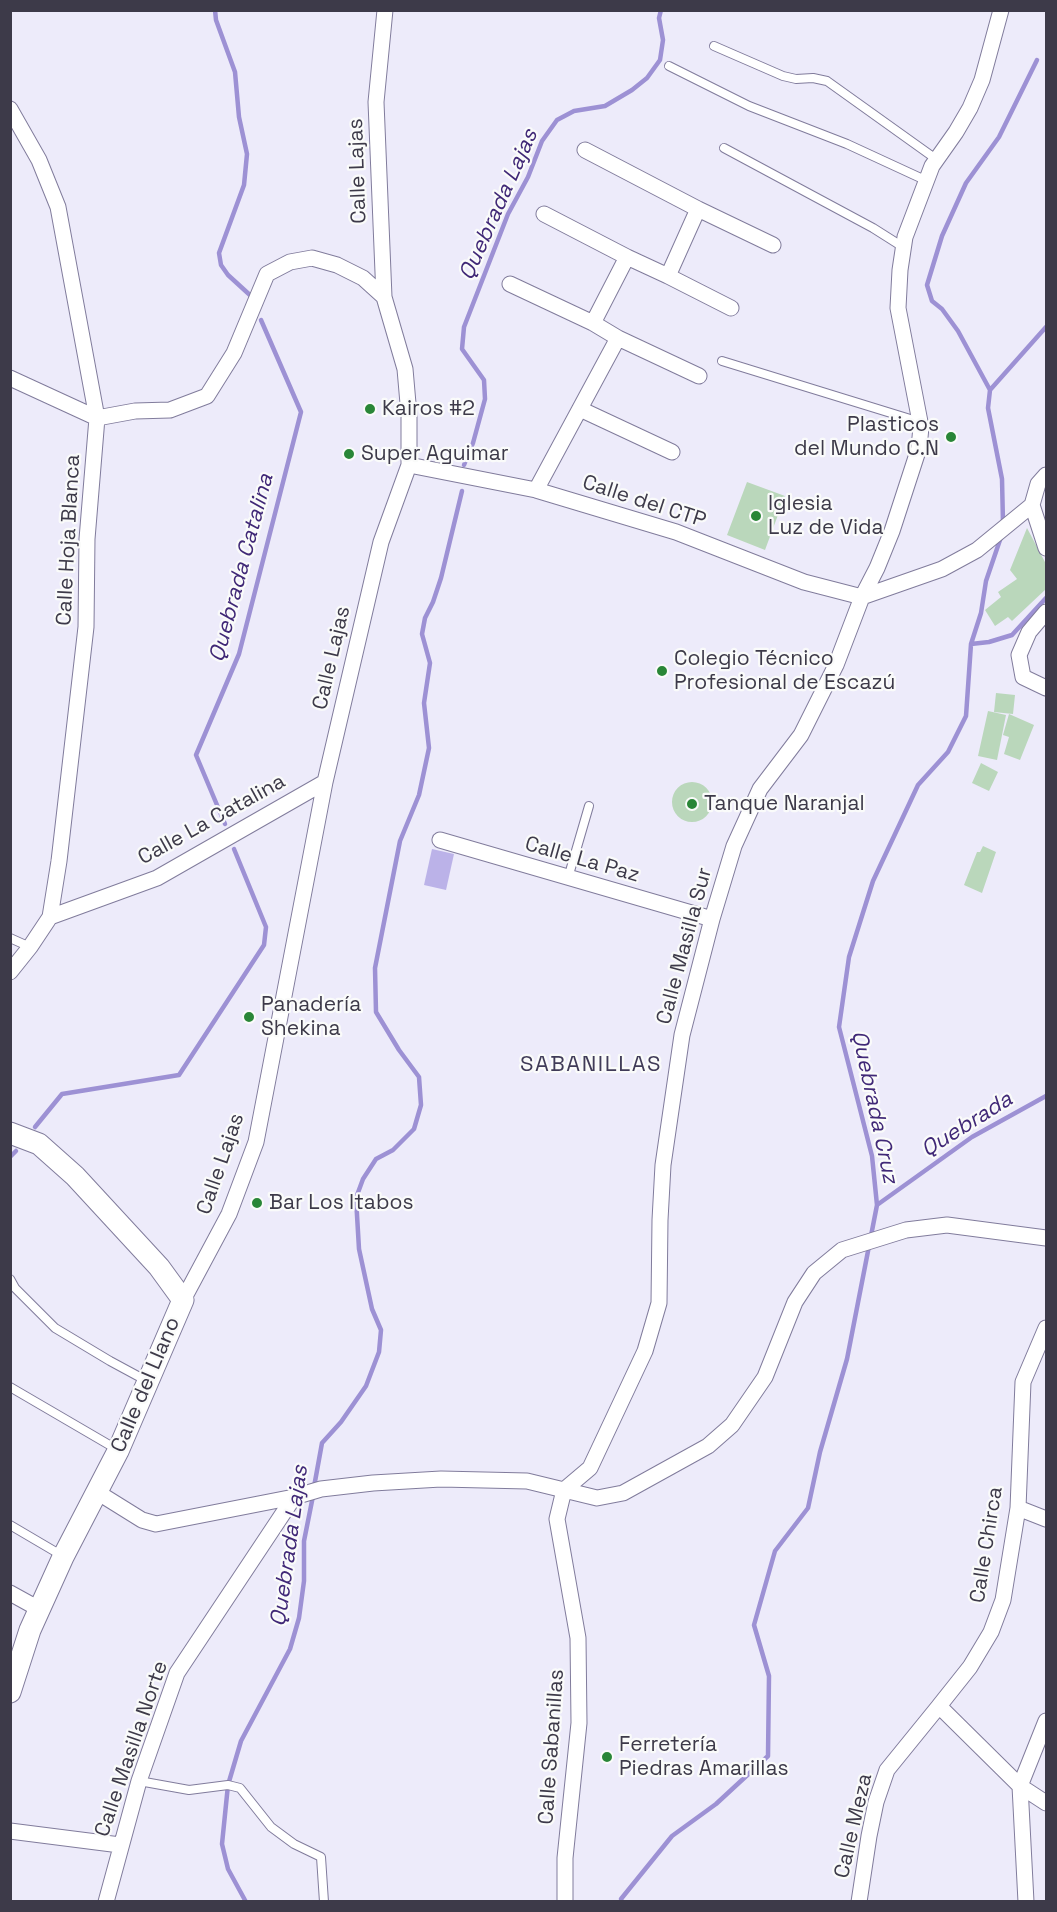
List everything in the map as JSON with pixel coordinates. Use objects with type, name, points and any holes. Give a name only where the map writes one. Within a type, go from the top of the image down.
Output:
[{"type":"main road","name":"Calle del Llano","points":[[10,1133],[39,1144],[75,1176],[159,1267],[183,1300],[118,1451],[39,1609],[10,1692]]},
{"type":"street","name":"Calle Lajas","points":[[183,1300],[229,1214],[256,1142],[325,782],[381,542],[409,465],[410,415],[405,369],[384,297],[376,102],[385,10]]},
{"type":"street","name":"Calle Masilla Sur","points":[[564,1490],[590,1468],[645,1351],[659,1303],[663,1165],[682,1035],[712,919],[734,846],[759,789],[801,735],[836,665],[895,521],[919,448],[920,422],[898,308],[903,247],[925,180],[936,159],[970,108],[982,80],[1000,10]]},
{"type":"street","name":"Calle Hoja Blanca","points":[[10,110],[39,160],[58,207],[97,418],[87,539],[86,627],[59,861],[50,917],[10,972]]},
{"type":"street","points":[[585,150],[773,245]]},
{"type":"street","points":[[668,276],[698,209]]},
{"type":"street","points":[[544,214],[731,308]]},
{"type":"street","points":[[593,323],[627,256]]},
{"type":"street","points":[[10,378],[97,418],[135,411],[170,410],[207,396],[234,353],[267,274],[290,262],[312,258],[337,265],[363,278],[384,297]]},
{"type":"street","points":[[510,284],[699,376]]},
{"type":"street","points":[[536,490],[618,338]]},
{"type":"street","points":[[580,409],[672,452]]},
{"type":"street","name":"Calle del CTP","points":[[409,465],[536,490],[676,532],[804,582],[862,597]]},
{"type":"street","points":[[862,597],[942,569],[977,550],[1032,506],[1038,484],[1047,475]]},
{"type":"street","points":[[1032,506],[1047,548]]},
{"type":"street","points":[[1047,612],[1029,632],[1019,656],[1023,677],[1047,688]]},
{"type":"street","name":"Calle La Catalina","points":[[50,917],[157,878],[325,782]]},
{"type":"street","name":"Calle La Paz","points":[[440,840],[712,919]]},
{"type":"street","points":[[97,1492],[142,1520],[156,1524],[294,1497],[321,1489],[373,1483],[441,1479],[527,1481],[597,1498],[623,1493],[708,1446],[732,1425],[765,1377],[795,1302],[814,1273],[842,1250],[906,1230],[947,1226],[1047,1238]]},
{"type":"street","name":"Calle Chirca","points":[[939,1706],[970,1667],[991,1632],[1003,1600],[1018,1508],[1023,1382],[1047,1328]]},
{"type":"street","name":"Calle Sabanillas","points":[[564,1490],[557,1519],[578,1638],[579,1690],[579,1723],[565,1858],[565,1902]]},
{"type":"street","name":"Calle Masilla Norte","points":[[106,1902],[139,1781],[177,1672],[294,1497]]},
{"type":"street","points":[[1018,1508],[1047,1519]]},
{"type":"street","points":[[10,1593],[39,1609]]},
{"type":"street","points":[[939,1706],[1020,1786],[1047,1803]]},
{"type":"street","name":"Calle Meza","points":[[859,1902],[869,1836],[886,1770],[939,1706]]},
{"type":"street","points":[[1026,1902],[1020,1786],[1047,1722]]},
{"type":"street","points":[[10,1831],[120,1845]]},
{"type":"lane","points":[[714,46],[783,76],[827,81],[936,159]]},
{"type":"lane","points":[[669,66],[749,106],[847,144],[925,180]]},
{"type":"lane","points":[[724,148],[873,228],[903,247]]},
{"type":"lane","points":[[722,361],[920,422]]},
{"type":"lane","points":[[568,878],[589,806]]},
{"type":"lane","points":[[10,938],[30,947]]},
{"type":"lane","points":[[10,1279],[55,1328],[148,1381]]},
{"type":"lane","points":[[10,1387],[118,1451]]},
{"type":"lane","points":[[10,1525],[63,1557]]},
{"type":"lane","points":[[139,1781],[189,1790],[228,1785],[240,1788],[271,1827],[294,1844],[321,1857],[324,1902]]},
{"type":"shaded area","points":[[432,849],[454,854],[446,890],[424,885]]},
{"type":"building","name":"Iglesia Luz de Vida","points":[[747,482],[785,496],[765,550],[727,535]]},
{"type":"building","points":[[1027,528],[1046,564],[1046,589],[1012,621],[1008,617],[995,626],[985,610],[1001,597],[998,592],[1017,579],[1010,570]]},
{"type":"building","points":[[996,693],[1015,695],[1013,714],[994,712]]},
{"type":"building","points":[[988,711],[1006,715],[997,760],[978,756]]},
{"type":"building","points":[[1009,714],[1034,725],[1020,760],[1004,754],[1009,737],[1003,735]]},
{"type":"building","points":[[981,763],[998,772],[989,791],[972,783]]},
{"type":"building","name":"Tanque Naranjal","points":[[692,782],[700,783],[706,788],[711,794],[711,810],[706,816],[700,821],[692,822],[684,821],[678,816],[673,810],[672,802],[673,794],[678,788],[684,783]]},
{"type":"building","points":[[983,846],[996,852],[982,893],[964,885],[977,852],[980,852]]},
{"type":"waterway","name":"Quebrada Catalina","points":[[215,10],[216,20],[235,72],[239,117],[247,154],[244,185],[219,253],[221,265],[228,275],[251,296]]},
{"type":"waterway","name":"Quebrada Lajas","points":[[464,465],[473,443],[485,399],[484,380],[462,349],[464,327],[508,214],[528,177],[542,141],[557,120],[574,111],[605,106],[647,78],[660,60],[663,40],[659,18],[661,10]]},
{"type":"waterway","points":[[990,390],[958,331],[942,309],[932,301],[927,285],[942,236],[966,183],[999,137],[1037,60]]},
{"type":"waterway","name":"Quebrada Catalina","points":[[225,824],[196,755],[239,654],[301,412],[261,320]]},
{"type":"waterway","name":"Quebrada Cruz","points":[[1003,523],[1002,479],[988,408],[990,390],[1046,327]]},
{"type":"waterway","name":"Quebrada Lajas","points":[[314,1487],[322,1443],[341,1422],[366,1386],[379,1352],[381,1330],[372,1309],[359,1249],[356,1198],[363,1179],[376,1159],[393,1150],[414,1129],[421,1105],[419,1077],[376,1012],[375,968],[400,841],[419,795],[429,748],[424,703],[430,663],[422,634],[425,618],[441,578],[462,491]]},
{"type":"waterway","name":"Quebrada Cruz","points":[[622,1902],[621,1899],[672,1836],[716,1804],[768,1756],[769,1676],[754,1625],[775,1551],[808,1508],[820,1452],[847,1359],[877,1205],[872,1156],[839,1027],[849,957],[873,881],[918,785],[948,752],[966,716],[971,644],[981,613],[986,581],[1001,537]]},
{"type":"waterway","points":[[971,644],[989,642],[1012,635],[1046,598]]},
{"type":"waterway","name":"Quebrada Catalina","points":[[35,1127],[62,1094],[179,1075],[264,945],[266,927],[234,849]]},
{"type":"waterway","name":"Quebrada","points":[[877,1205],[972,1137],[1046,1096]]},
{"type":"waterway","name":"Quebrada Catalina","points":[[10,1157],[16,1151]]},
{"type":"waterway","name":"Quebrada Lajas","points":[[246,1902],[228,1869],[222,1844],[228,1785],[241,1741],[290,1649],[299,1618],[304,1581],[304,1541],[313,1496]]},
{"type":"place","name":"Kairos #2","points":[[370,409]]},
{"type":"place","name":"Plasticos del Mundo C.N","points":[[951,437]]},
{"type":"place","name":"Super Aguimar","points":[[349,454]]},
{"type":"place","name":"Iglesia Luz de Vida","points":[[756,516]]},
{"type":"place","name":"Colegio Técnico Profesional de Escazú","points":[[662,671]]},
{"type":"place","name":"Tanque Naranjal","points":[[692,804]]},
{"type":"place","name":"Panadería Shekina","points":[[249,1017]]},
{"type":"place","name":"Bar Los Itabos","points":[[257,1203]]},
{"type":"place","name":"Ferretería Piedras Amarillas","points":[[607,1757]]},
{"type":"district","name":"SABANILLAS","points":[[591,1065]]}]
